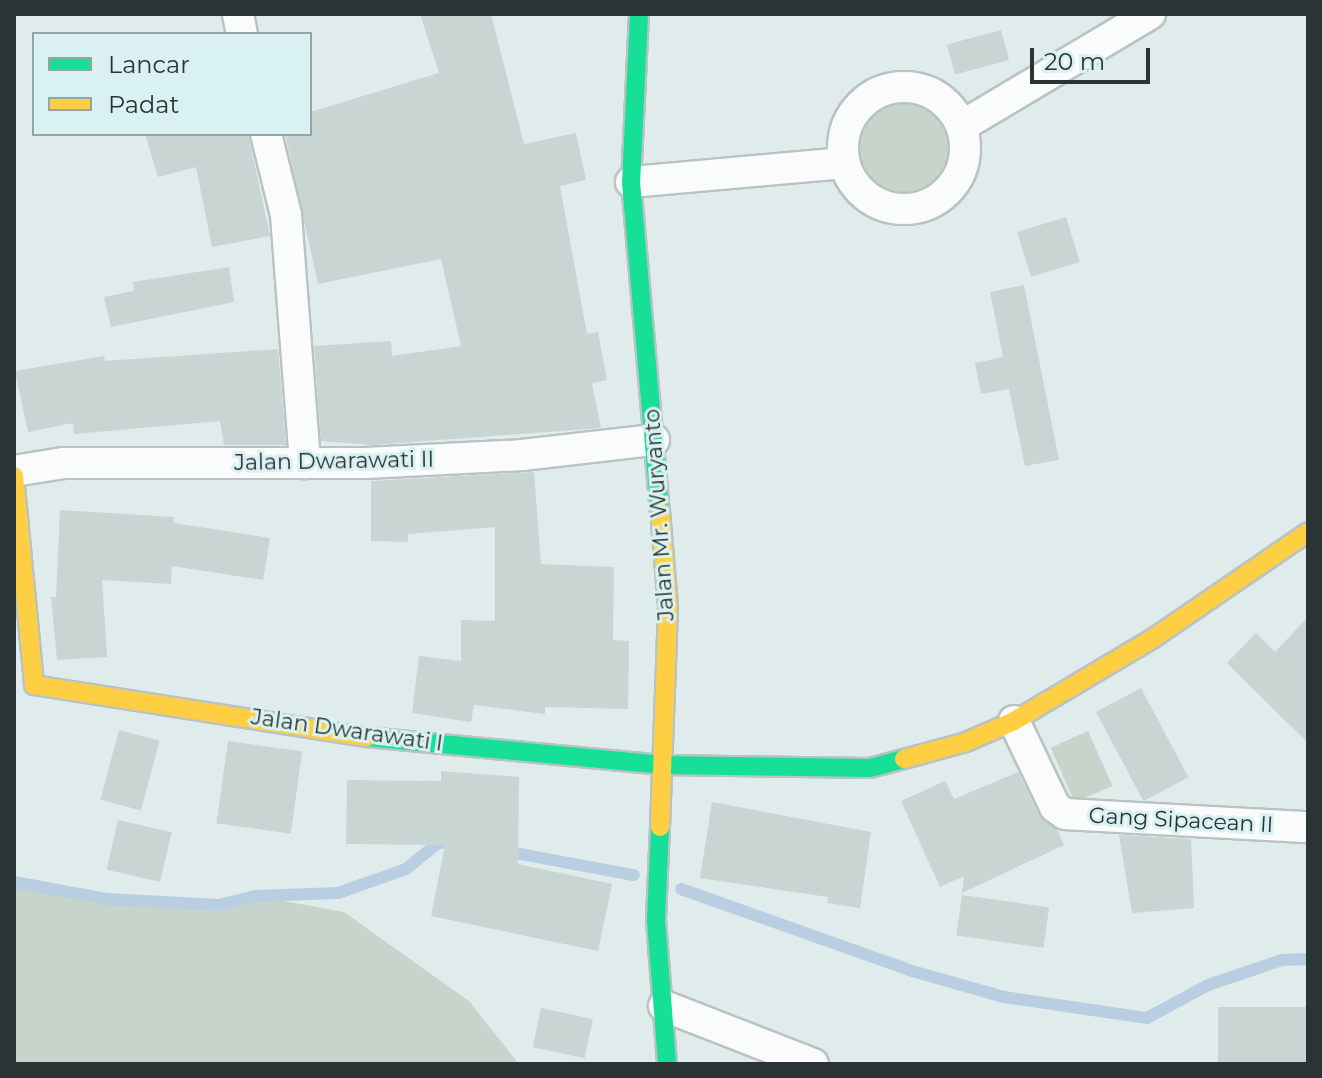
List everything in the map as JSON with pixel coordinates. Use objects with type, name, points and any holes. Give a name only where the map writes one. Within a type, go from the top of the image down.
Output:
[{"type":"street","name":"Jalan Mr. Wuryanto","points":[[639,14],[631,182],[668,606],[656,920],[667,1064]]},
{"type":"street","points":[[962,126],[1150,14]]},
{"type":"street","points":[[898,86],[925,89],[947,103],[962,126],[963,166],[954,184],[922,207],[893,208],[865,196],[843,163],[843,136],[854,112],[883,91],[898,86]]},
{"type":"street","points":[[266,136],[286,215],[305,463]]},
{"type":"street","points":[[631,182],[843,163]]},
{"type":"street","name":"Jalan Dwarawati II","points":[[14,473],[64,463],[305,463],[522,455],[654,440]]},
{"type":"street","name":"Jalan Dwarawati I","points":[[14,473],[34,685],[366,737],[661,765],[870,768],[966,742],[1014,721],[1152,639],[1308,532]]},
{"type":"street","name":"Gang Sipacean II","points":[[1014,721],[1055,807],[1065,814],[1308,827]]},
{"type":"street","points":[[664,1006],[813,1064]]},
{"type":"shaded area","points":[[905,101],[923,105],[939,115],[949,131],[953,149],[949,167],[939,183],[923,193],[905,197],[887,193],[871,183],[861,167],[857,149],[861,131],[871,115],[887,105]]},
{"type":"shaded area","points":[[1088,731],[1112,786],[1075,802],[1051,748]]},
{"type":"shaded area","points":[[14,882],[107,899],[219,905],[256,896],[344,912],[469,1001],[519,1064],[14,1064]]},
{"type":"building","points":[[420,14],[491,14],[524,144],[576,133],[586,180],[560,186],[587,334],[598,332],[607,380],[592,383],[601,428],[372,445],[321,441],[314,346],[391,341],[392,356],[461,346],[441,259],[318,284],[285,136],[312,136],[312,111],[439,73]]},
{"type":"building","points":[[1001,30],[1009,60],[955,74],[947,44]]},
{"type":"building","points":[[146,136],[248,136],[270,236],[212,247],[196,167],[158,177]]},
{"type":"building","points":[[1066,217],[1080,262],[1031,277],[1017,232]]},
{"type":"building","points":[[229,267],[234,302],[111,327],[104,297],[134,291],[133,282]]},
{"type":"building","points":[[1024,285],[1059,460],[1025,466],[1009,389],[981,394],[975,363],[1003,357],[990,292]]},
{"type":"building","points":[[278,349],[286,445],[224,445],[220,421],[74,434],[73,423],[28,432],[15,371],[104,356],[105,361]]},
{"type":"building","points":[[534,472],[541,564],[614,567],[613,640],[629,641],[628,709],[545,707],[545,714],[474,705],[471,722],[412,713],[419,656],[461,661],[461,620],[495,621],[495,527],[408,534],[408,542],[371,541],[371,481]]},
{"type":"building","points":[[60,510],[174,517],[174,523],[270,538],[263,580],[172,566],[171,584],[102,580],[107,657],[57,660],[51,597],[56,597]]},
{"type":"building","points":[[1308,617],[1308,743],[1227,663],[1256,633],[1275,652]]},
{"type":"building","points":[[1141,688],[1188,777],[1143,801],[1096,712]]},
{"type":"building","points":[[119,730],[160,741],[141,810],[100,800]]},
{"type":"building","points":[[228,741],[302,751],[291,834],[216,823]]},
{"type":"building","points":[[441,771],[519,777],[518,864],[612,884],[598,951],[431,916],[445,845],[346,844],[347,780],[441,781]]},
{"type":"building","points":[[1018,772],[1039,815],[1057,830],[1064,845],[962,893],[964,876],[940,887],[901,801],[945,781],[954,799]]},
{"type":"building","points":[[712,802],[871,832],[860,908],[827,903],[828,897],[700,878]]},
{"type":"building","points":[[118,820],[172,832],[160,882],[107,870]]},
{"type":"building","points":[[1119,835],[1191,839],[1194,908],[1132,913]]},
{"type":"building","points":[[962,895],[1049,907],[1043,948],[956,936]]},
{"type":"building","points":[[1218,1007],[1308,1007],[1308,1064],[1218,1064]]},
{"type":"building","points":[[541,1008],[593,1019],[585,1058],[533,1047]]},
{"type":"waterway","points":[[14,882],[107,899],[219,905],[256,896],[338,893],[406,869],[438,843],[451,842]]},
{"type":"waterway","points":[[504,851],[634,875]]},
{"type":"waterway","points":[[681,889],[912,971],[1004,997],[1147,1018],[1208,985],[1282,960],[1308,959]]},
{"type":"traffic: fast","points":[[639,14],[631,182],[660,511]]},
{"type":"traffic: fast","points":[[367,737],[661,765],[870,768],[904,759]]},
{"type":"traffic: fast","points":[[660,827],[656,920],[667,1064]]},
{"type":"traffic: slow","points":[[14,476],[34,685],[367,737]]},
{"type":"traffic: slow","points":[[660,511],[668,606],[660,827]]},
{"type":"traffic: slow","points":[[904,759],[966,742],[1014,721],[1152,639],[1308,532]]}]
